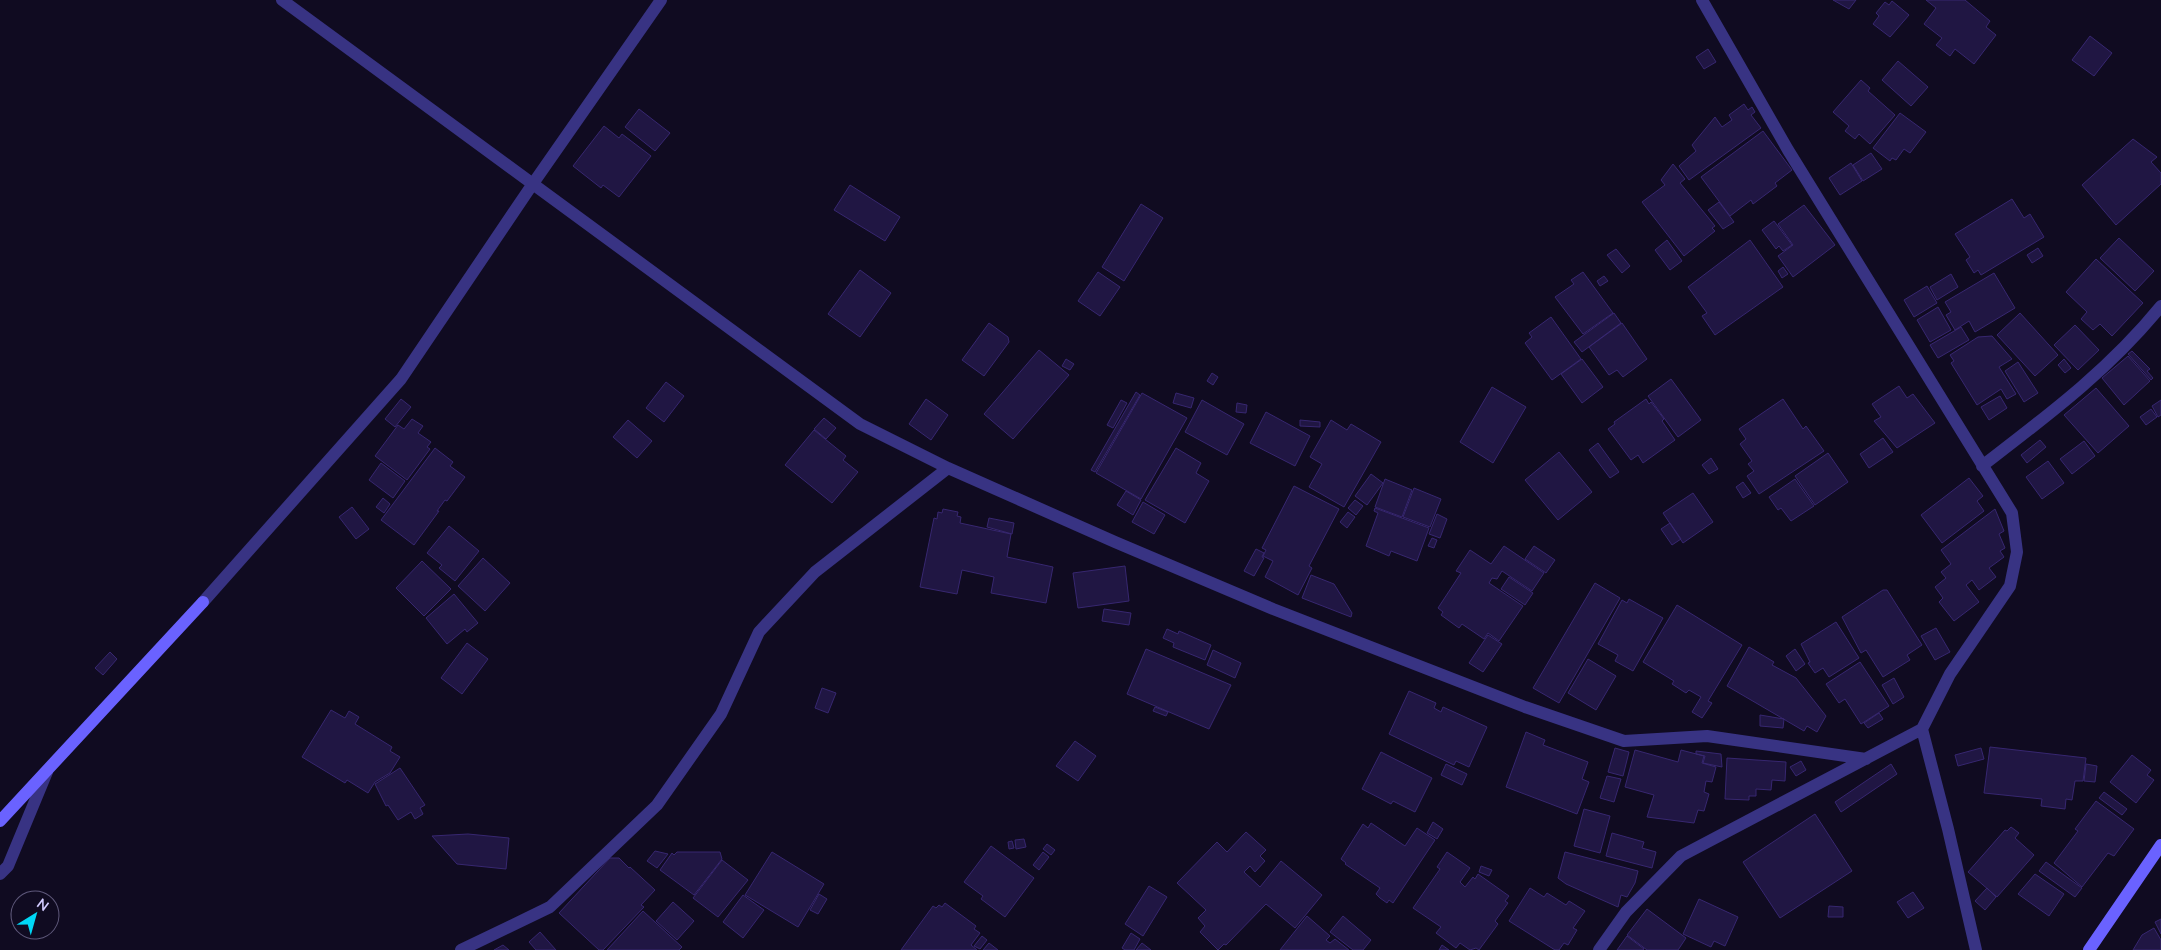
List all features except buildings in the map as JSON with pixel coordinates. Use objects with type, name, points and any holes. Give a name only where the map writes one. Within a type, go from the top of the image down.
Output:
[{"type":"street","points":[[282,0],[860,424],[948,468],[1273,609],[1525,707],[1624,741],[1707,736],[1866,758]]},
{"type":"street","points":[[0,821],[48,772],[203,602],[401,379],[660,0]]},
{"type":"street","points":[[1599,950],[1626,912],[1681,856],[1922,729],[1950,674],[2010,586],[2016,552],[2012,513],[1788,150],[1702,0]]},
{"type":"street","points":[[1982,466],[2082,389],[2138,334],[2161,306]]},
{"type":"street","points":[[461,950],[550,907],[657,805],[721,714],[758,632],[815,572],[948,468]]},
{"type":"street","points":[[1922,729],[1948,829],[1976,950]]},
{"type":"street","points":[[0,874],[8,866],[48,772]]},
{"type":"street","points":[[2090,950],[2161,845]]}]
